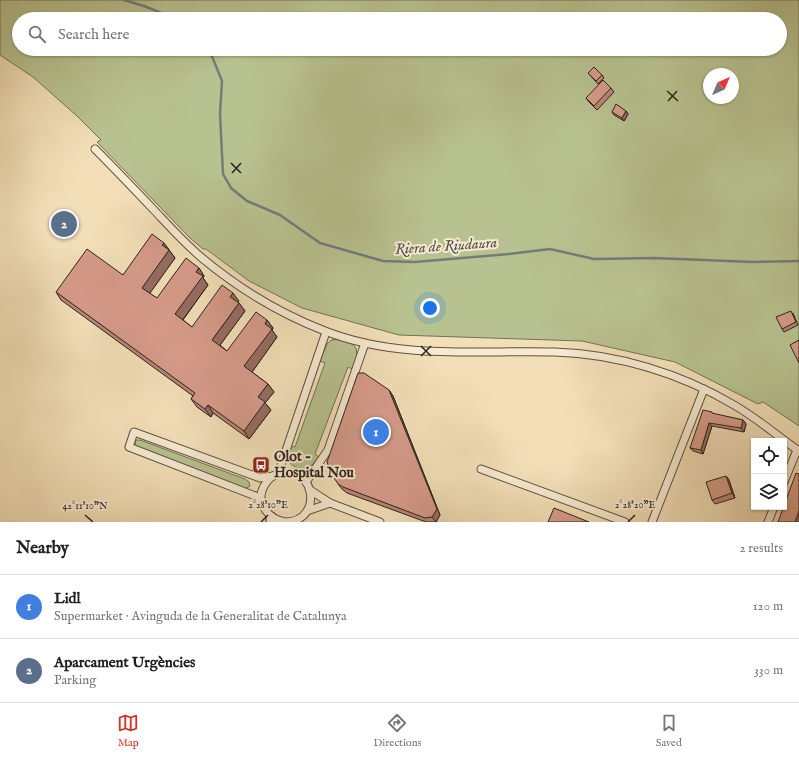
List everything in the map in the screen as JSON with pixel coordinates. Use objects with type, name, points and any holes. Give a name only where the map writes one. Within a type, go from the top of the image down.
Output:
[{"type":"street","points":[[95,149],[202,258],[260,300],[307,324],[326,332],[365,343],[410,351],[555,352],[591,356],[642,366],[678,378],[704,389],[736,406],[798,451],[787,475]]},
{"type":"street","points":[[263,506],[262,493],[264,486],[275,475],[326,332]]},
{"type":"street","points":[[306,482],[328,450],[365,343]]},
{"type":"street","points":[[652,522],[704,389]]},
{"type":"street","points":[[134,432],[260,478],[289,472],[296,474],[306,482],[310,490],[311,497],[307,511],[302,516],[290,522],[285,522],[271,519],[258,497],[129,447],[134,432]]},
{"type":"street","points":[[481,469],[625,522]]},
{"type":"street","points":[[310,490],[330,503],[380,522]]},
{"type":"street","points":[[307,511],[330,503]]},
{"type":"street","points":[[768,522],[773,510]]},
{"type":"green space","points":[[0,0],[799,0],[799,426],[763,402],[758,404],[675,362],[582,341],[399,335],[302,308],[249,281],[206,249],[203,249],[190,238],[97,142],[101,140],[77,116],[33,77],[0,55]]},
{"type":"green space","points":[[331,340],[348,342],[356,348],[357,355],[352,369],[348,367],[315,454],[319,457],[309,467],[295,467],[290,463],[287,457],[291,446],[295,447],[325,363],[320,361],[327,344]]},
{"type":"green space","points":[[136,440],[140,440],[245,479],[249,482],[250,486],[245,489],[137,448],[135,444]]},
{"type":"building","points":[[594,67],[602,75],[596,81],[588,73]]},
{"type":"building","points":[[603,80],[611,88],[594,106],[586,98]]},
{"type":"building","points":[[616,104],[626,111],[622,118],[612,112]]},
{"type":"building","points":[[152,234],[164,243],[162,245],[169,250],[142,288],[157,298],[186,258],[199,268],[196,272],[203,276],[175,314],[192,327],[222,285],[233,293],[230,297],[239,303],[212,340],[227,351],[256,312],[267,320],[265,324],[272,329],[244,366],[268,384],[258,397],[265,402],[244,431],[208,405],[205,409],[191,399],[195,393],[56,292],[87,249],[123,275]]},
{"type":"building","points":[[791,311],[796,322],[782,329],[776,317]]},
{"type":"building","points":[[799,340],[799,363],[790,345]]},
{"type":"building","points":[[358,373],[364,373],[389,390],[437,509],[432,517],[425,518],[343,487],[338,484],[331,473],[327,462]]},
{"type":"building","points":[[703,410],[743,420],[741,428],[709,423],[701,450],[690,448]]},
{"type":"building","points":[[796,473],[799,474],[799,511],[795,522],[778,522],[782,510],[787,510],[787,498]]},
{"type":"building","points":[[726,476],[732,493],[712,500],[706,482]]},
{"type":"building","points":[[554,508],[589,522],[548,522]]},
{"type":"waterway","name":"Riera de Riudaura","points":[[124,0],[159,12]]},
{"type":"waterway","name":"Riera de Riudaura","points":[[212,56],[222,81],[220,114],[223,174],[231,188],[247,201],[280,215],[320,243],[383,261],[415,262],[550,249],[594,259],[654,258],[753,262],[799,261]]},
{"type":"place","name":"Aparcament Urgències","points":[[64,224]]},
{"type":"place","name":"Lidl","points":[[376,432]]},
{"type":"place","name":"Olot - Hospital Nou","points":[[261,465]]}]
